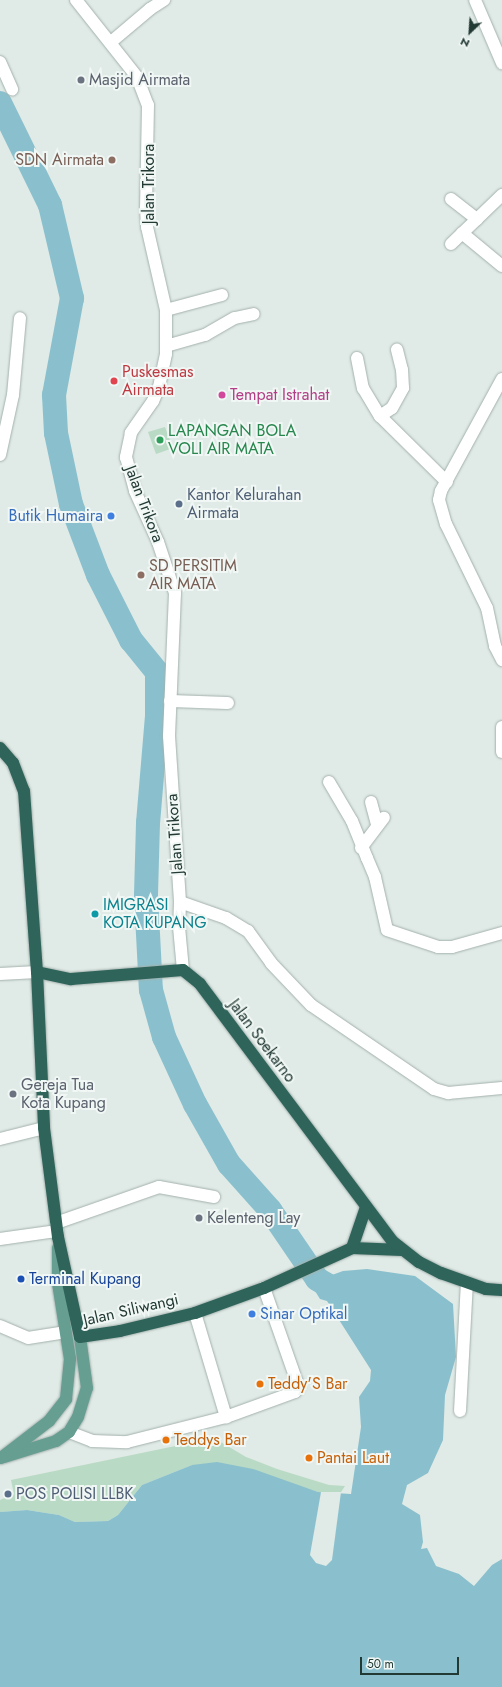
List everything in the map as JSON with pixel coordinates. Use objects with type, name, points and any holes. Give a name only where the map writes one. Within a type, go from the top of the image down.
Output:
[{"type":"highway","points":[[0,748],[13,763],[24,791],[37,972],[44,1128],[57,1230],[80,1337]]},
{"type":"highway","points":[[37,972],[71,979],[128,976],[183,970]]},
{"type":"highway","name":"Jalan Soekarno","points":[[183,970],[200,984],[366,1207],[402,1250]]},
{"type":"highway","points":[[366,1207],[352,1248],[402,1250],[430,1268],[466,1283],[502,1290]]},
{"type":"highway","name":"Jalan Siliwangi","points":[[80,1337],[120,1331],[194,1313],[264,1288],[352,1248]]},
{"type":"main road","points":[[0,1458],[48,1422],[66,1399],[70,1375],[58,1283],[57,1230]]},
{"type":"main road","name":"Jalan Siliwangi","points":[[69,1432],[78,1417],[87,1388],[80,1337]]},
{"type":"main road","points":[[0,1458],[42,1447],[69,1432]]},
{"type":"street","name":"Jalan Trikora","points":[[76,0],[111,42],[137,77],[148,105],[147,228],[166,310],[166,346],[164,369],[160,387],[153,401],[131,433],[126,457],[135,491],[158,542],[175,594],[169,736],[180,902],[179,927],[183,970]]},
{"type":"street","points":[[111,42],[150,9],[164,0]]},
{"type":"street","points":[[475,0],[502,64]]},
{"type":"street","points":[[0,62],[12,89]]},
{"type":"street","points":[[451,244],[502,195]]},
{"type":"street","points":[[451,199],[477,219]]},
{"type":"street","points":[[462,233],[502,266]]},
{"type":"street","points":[[166,310],[222,295]]},
{"type":"street","points":[[166,346],[205,335],[236,318],[254,314]]},
{"type":"street","points":[[0,455],[13,395],[20,318]]},
{"type":"street","points":[[380,416],[392,408],[403,388],[402,370],[397,350]]},
{"type":"street","points":[[358,358],[363,388],[380,416],[447,482]]},
{"type":"street","points":[[502,380],[441,491],[440,508],[487,608],[495,646],[502,660]]},
{"type":"street","points":[[170,701],[228,703]]},
{"type":"street","points":[[502,727],[502,752]]},
{"type":"street","points":[[329,782],[352,821],[361,848],[375,877],[387,930],[438,947],[452,947],[502,933]]},
{"type":"street","points":[[361,848],[381,821],[371,802]]},
{"type":"street","points":[[180,902],[226,918],[248,931],[271,963],[311,1005],[434,1089],[448,1093],[502,1088]]},
{"type":"street","points":[[0,974],[37,972]]},
{"type":"street","points":[[0,1139],[44,1128]]},
{"type":"street","points":[[0,1239],[57,1230],[76,1218],[159,1187],[214,1197]]},
{"type":"street","points":[[460,1411],[466,1283]]},
{"type":"street","points":[[69,1432],[92,1441],[127,1442],[226,1417],[295,1392],[299,1387],[264,1288]]},
{"type":"street","points":[[194,1313],[226,1417]]},
{"type":"street","points":[[0,1326],[28,1338],[65,1332]]},
{"type":"green space","name":"LAPANGAN BOLA VOLI AIR MATA","points":[[165,427],[173,448],[156,454],[148,432]]},
{"type":"green space","points":[[214,1438],[246,1457],[277,1469],[329,1485],[345,1486],[341,1492],[318,1492],[287,1483],[192,1465],[142,1485],[118,1515],[108,1521],[75,1522],[59,1515],[27,1510],[0,1512],[0,1500],[14,1494],[11,1480]]},
{"type":"water","points":[[367,1269],[415,1276],[453,1304],[456,1357],[445,1395],[443,1440],[428,1473],[407,1485],[402,1504],[420,1515],[423,1542],[421,1549],[427,1548],[436,1566],[459,1574],[474,1586],[492,1565],[502,1559],[502,1687],[0,1687],[0,1512],[27,1510],[59,1515],[75,1522],[108,1521],[118,1515],[142,1485],[192,1465],[217,1462],[253,1469],[318,1492],[351,1494],[361,1427],[359,1397],[370,1381],[371,1370],[327,1301],[320,1299],[310,1283],[343,1271]]},
{"type":"pier","points":[[321,1492],[341,1492],[332,1560],[326,1566],[316,1563],[310,1555]]},
{"type":"waterway","points":[[0,103],[50,205],[72,298],[54,395],[56,433],[71,504],[98,575],[131,640],[157,672],[157,716],[148,823],[146,896],[151,990],[164,1037],[195,1104],[229,1164],[270,1210],[317,1279],[345,1295]]},
{"type":"place","name":"Masjid Airmata","points":[[81,80]]},
{"type":"place","name":"SDN Airmata","points":[[112,160]]},
{"type":"place","name":"Puskesmas Airmata","points":[[114,381]]},
{"type":"place","name":"Tempat Istrahat","points":[[222,395]]},
{"type":"place","name":"LAPANGAN BOLA VOLI AIR MATA","points":[[160,440]]},
{"type":"place","name":"Kantor Kelurahan Airmata","points":[[179,504]]},
{"type":"place","name":"Butik Humaira","points":[[111,516]]},
{"type":"place","name":"SD PERSITIM AIR MATA","points":[[141,575]]},
{"type":"place","name":"IMIGRASI KOTA KUPANG","points":[[95,914]]},
{"type":"place","name":"Gereja Tua Kota Kupang","points":[[13,1094]]},
{"type":"place","name":"Kelenteng Lay","points":[[199,1218]]},
{"type":"place","name":"Terminal Kupang","points":[[21,1279]]},
{"type":"place","name":"Sinar Optikal","points":[[252,1314]]},
{"type":"place","name":"Teddy'S Bar","points":[[260,1384]]},
{"type":"place","name":"Teddys Bar","points":[[166,1440]]},
{"type":"place","name":"Pantai Laut","points":[[309,1458]]},
{"type":"place","name":"POS POLISI LLBK","points":[[8,1494]]}]
